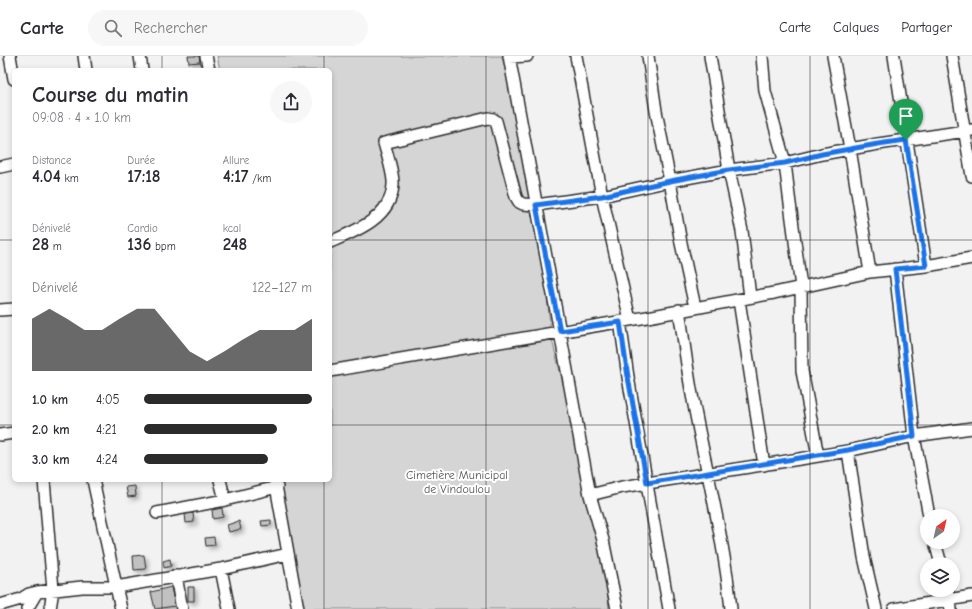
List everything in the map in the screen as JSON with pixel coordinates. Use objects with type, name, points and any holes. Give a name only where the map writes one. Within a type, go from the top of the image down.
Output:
[{"type":"street","points":[[10,56],[12,68]]},
{"type":"street","points":[[84,56],[86,68]]},
{"type":"street","points":[[140,56],[142,68]]},
{"type":"street","points":[[206,56],[209,68]]},
{"type":"street","points":[[527,56],[509,56],[590,495],[603,540],[617,609]]},
{"type":"street","points":[[576,56],[625,321],[628,377],[669,609]]},
{"type":"street","points":[[648,56],[656,111],[670,181],[680,243],[695,308]]},
{"type":"street","points":[[710,56],[729,170],[742,231],[750,298]]},
{"type":"street","points":[[762,56],[765,91],[785,163],[801,287],[802,371],[818,456]]},
{"type":"street","points":[[833,56],[870,272]]},
{"type":"street","points":[[894,56],[926,266]]},
{"type":"street","points":[[952,56],[968,131],[972,176]]},
{"type":"street","points":[[332,241],[360,229],[380,214],[389,201],[393,185],[384,143],[488,118],[496,121],[516,197],[519,202],[523,204],[536,205],[602,196],[670,181],[729,170],[785,163],[878,144],[968,131]]},
{"type":"street","points":[[0,167],[12,164]]},
{"type":"street","points":[[332,371],[625,321],[750,298],[870,272],[926,266],[972,258]]},
{"type":"street","points":[[895,269],[914,436],[928,509]]},
{"type":"street","points":[[738,300],[764,465]]},
{"type":"street","points":[[0,310],[12,309]]},
{"type":"street","points":[[679,310],[693,399],[709,474],[729,584],[731,609]]},
{"type":"street","points":[[590,495],[622,487],[818,456],[914,436],[972,428]]},
{"type":"street","points":[[0,435],[12,433]]},
{"type":"street","points":[[848,450],[864,557],[876,609]]},
{"type":"street","points":[[44,482],[53,590],[50,609]]},
{"type":"street","points":[[92,482],[121,609]]},
{"type":"street","points":[[221,482],[226,500]]},
{"type":"street","points":[[157,513],[226,500],[276,484],[298,609]]},
{"type":"street","points":[[0,604],[21,599],[37,592],[82,587],[116,587],[221,569],[288,554]]},
{"type":"street","points":[[221,569],[229,609]]},
{"type":"street","points":[[176,576],[182,609]]},
{"type":"street","points":[[27,609],[37,592]]},
{"type":"street","points":[[894,609],[972,596]]},
{"type":"green space","name":"Cimetière Municipal de Vindoulou","points":[[217,56],[502,56],[536,205],[552,340],[603,540],[609,609],[298,609],[274,482],[332,482],[332,68],[220,68]]},
{"type":"building","points":[[188,56],[199,56],[200,62],[189,63]]},
{"type":"building","points":[[135,486],[136,496],[128,497],[126,487]]},
{"type":"building","points":[[222,508],[223,517],[213,519],[212,510]]},
{"type":"building","points":[[193,513],[194,522],[186,523],[185,514]]},
{"type":"building","points":[[271,520],[271,525],[262,526],[261,521]]},
{"type":"building","points":[[239,521],[241,529],[229,532],[227,525]]},
{"type":"building","points":[[214,537],[215,545],[206,546],[205,538]]},
{"type":"building","points":[[144,555],[146,569],[134,570],[133,556]]},
{"type":"building","points":[[170,559],[171,566],[164,568],[163,561]]},
{"type":"building","points":[[171,587],[175,606],[155,609],[151,592]]},
{"type":"building","points":[[188,587],[194,587],[194,601],[188,601]]},
{"type":"route","points":[[906,140],[926,266],[895,269],[914,436],[848,450],[647,483],[638,439],[620,322],[560,331],[536,205],[602,196],[729,170],[785,163],[822,154],[906,140]]}]
